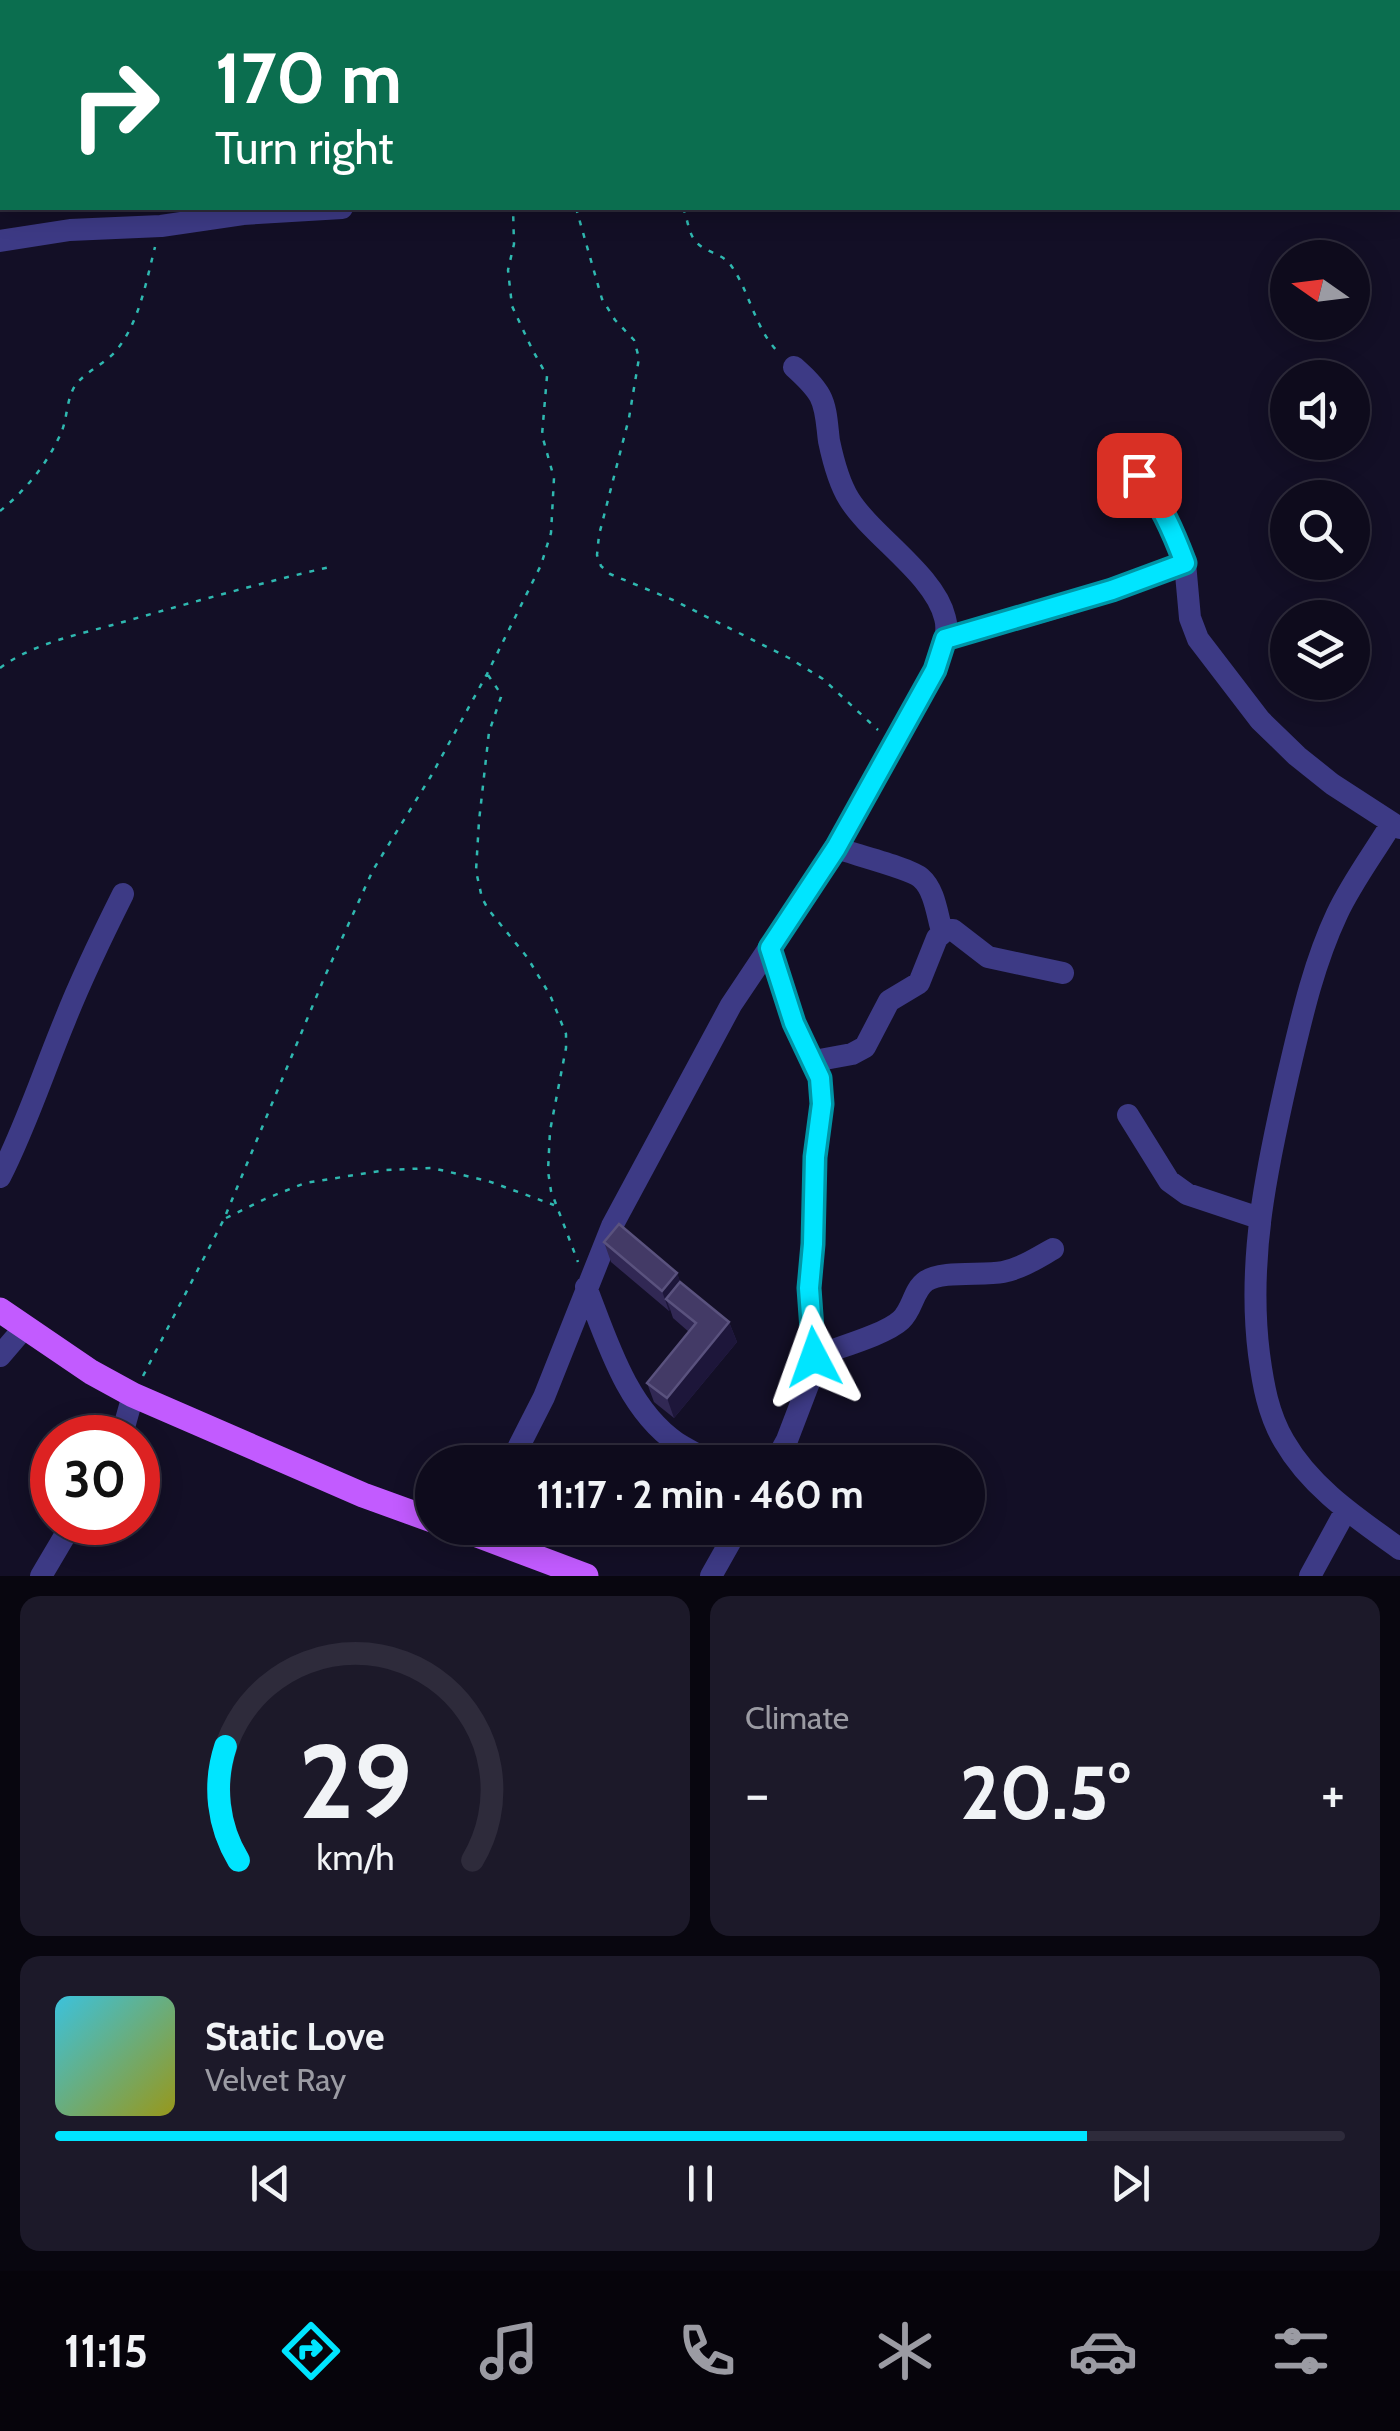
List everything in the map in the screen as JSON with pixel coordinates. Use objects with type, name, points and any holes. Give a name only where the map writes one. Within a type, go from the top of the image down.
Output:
[{"type":"main road","points":[[0,1310],[90,1372],[133,1395],[415,1514]]},
{"type":"main road","points":[[510,1545],[586,1576]]},
{"type":"street","points":[[0,241],[70,230],[118,215],[161,226],[242,214],[309,210]]},
{"type":"street","points":[[520,1445],[544,1397],[612,1226],[732,1005],[836,848],[935,670],[945,639],[946,620],[938,599],[852,504],[844,490],[821,397],[794,368]]},
{"type":"street","points":[[1125,454],[1155,496],[1173,531],[1185,563],[1190,618],[1198,639],[1260,720],[1297,756],[1396,825],[1337,914],[1307,992],[1259,1218],[1254,1290],[1264,1390],[1282,1439],[1308,1476],[1346,1510],[1400,1549]]},
{"type":"street","points":[[945,639],[1112,590],[1185,563]]},
{"type":"street","points":[[814,1061],[852,1054],[865,1047],[889,1001],[923,978],[942,931],[932,895],[922,878],[836,848]]},
{"type":"street","points":[[0,1177],[22,1134],[91,959],[123,894]]},
{"type":"street","points":[[942,931],[953,930],[988,957],[1064,974]]},
{"type":"street","points":[[770,948],[794,1023],[820,1078],[822,1104],[815,1157],[809,1288],[813,1372],[784,1445]]},
{"type":"street","points":[[1128,1114],[1169,1181],[1188,1194],[1259,1218]]},
{"type":"street","points":[[814,1357],[899,1322],[927,1280],[1005,1272],[1053,1249]]},
{"type":"street","points":[[586,1287],[624,1379],[647,1416],[681,1445]]},
{"type":"street","points":[[0,1356],[24,1328]]},
{"type":"street","points":[[127,1415],[133,1395]]},
{"type":"street","points":[[1310,1576],[1346,1510]]},
{"type":"street","points":[[41,1576],[59,1545]]},
{"type":"street","points":[[711,1576],[728,1545]]},
{"type":"path","points":[[133,1395],[224,1219],[325,976],[374,870],[487,674],[541,566],[551,533],[554,504],[554,478],[542,435],[547,376],[512,306],[508,270],[514,244],[513,210]]},
{"type":"path","points":[[577,210],[602,299],[634,340],[639,358],[629,418],[599,535],[597,555],[601,566],[610,574],[688,607],[823,678],[893,746]]},
{"type":"path","points":[[683,210],[697,243],[728,261],[764,334],[794,368]]},
{"type":"path","points":[[0,511],[16,498],[44,463],[62,432],[79,381],[112,355],[132,327],[161,226]]},
{"type":"path","points":[[0,668],[19,656],[68,638],[334,566]]},
{"type":"path","points":[[487,674],[501,698],[490,732],[476,870],[488,909],[527,957],[550,995],[566,1034],[550,1131],[551,1191],[586,1287]]},
{"type":"path","points":[[224,1219],[306,1183],[386,1170],[432,1168],[488,1181],[556,1206]]},
{"type":"building","points":[[619,1224],[677,1273],[662,1291],[604,1242]]},
{"type":"building","points":[[680,1282],[729,1322],[667,1398],[647,1383],[696,1323],[666,1299]]},
{"type":"route","points":[[814,1357],[809,1288],[815,1157],[822,1104],[820,1078],[794,1023],[770,948],[836,848],[935,670],[945,639],[1068,604],[1185,563],[1155,496],[1139,475]]}]
